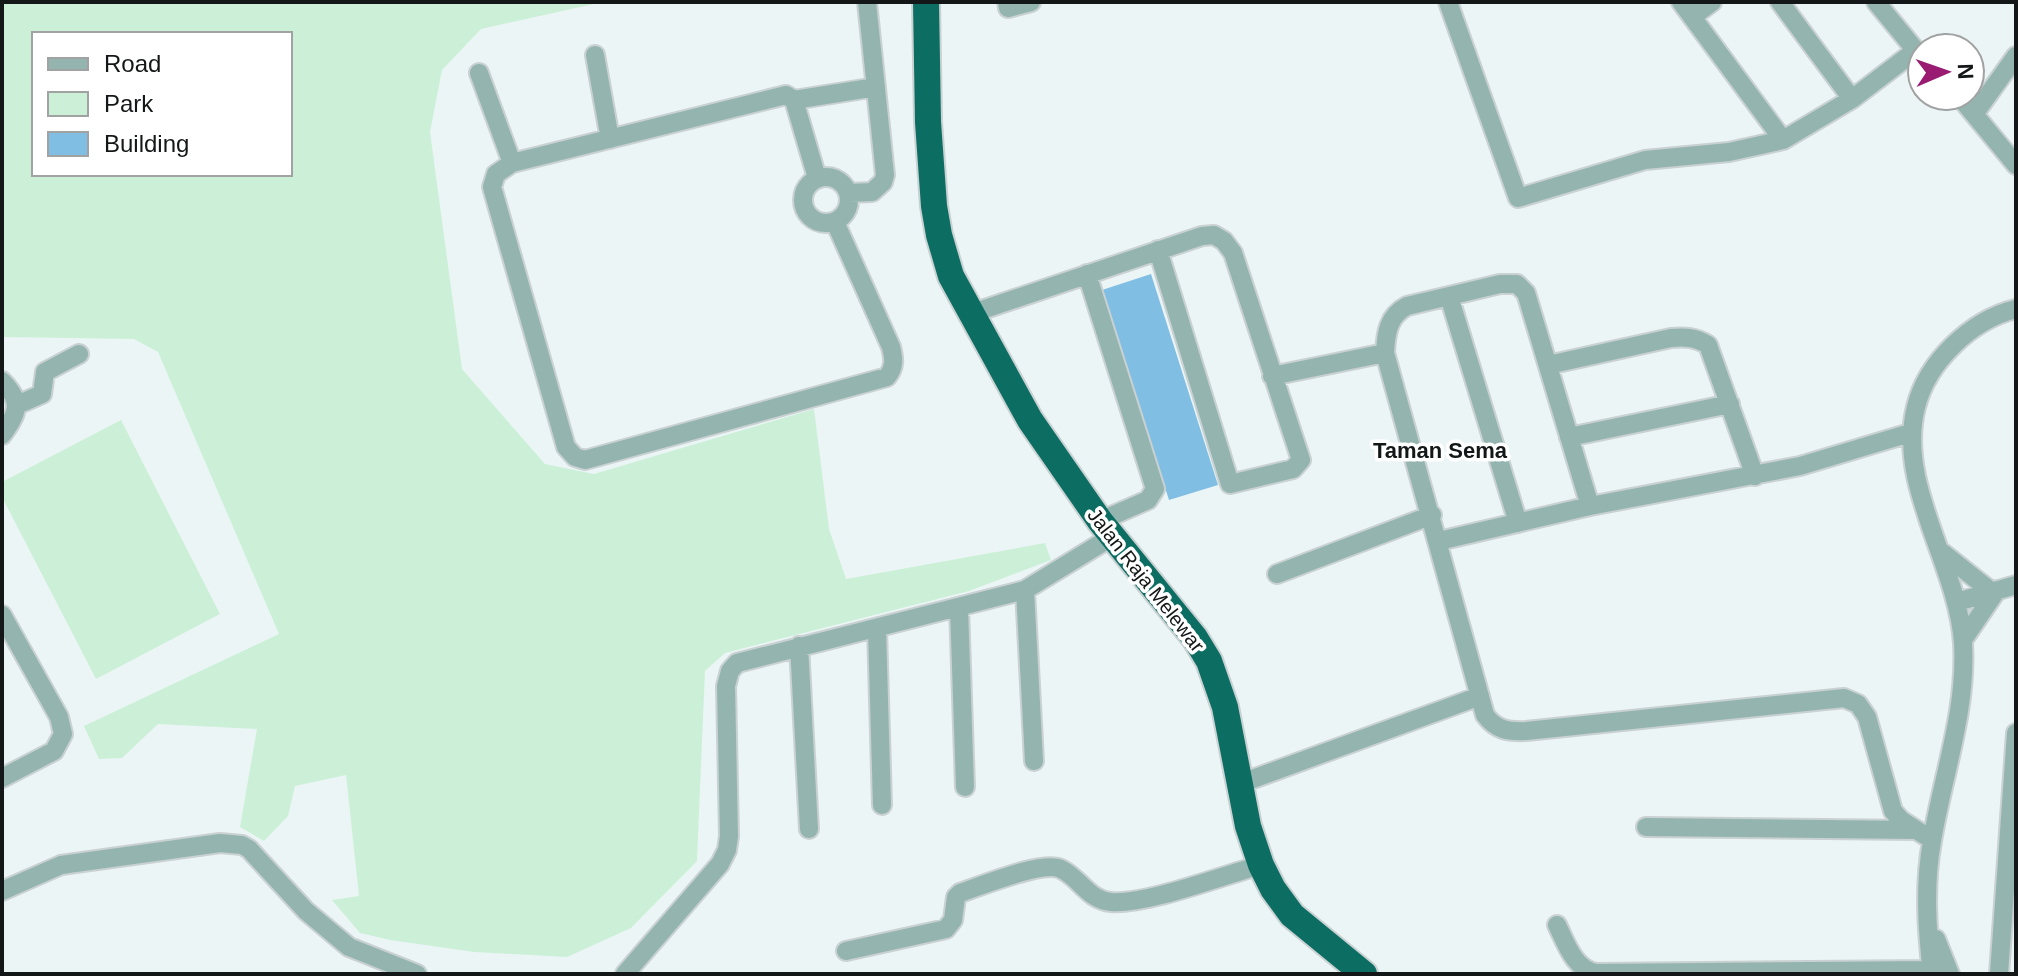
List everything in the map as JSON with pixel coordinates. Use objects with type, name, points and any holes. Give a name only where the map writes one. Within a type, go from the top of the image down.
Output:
[{"type":"highway","name":"Jalan Raja Melewar","points":[[930,4],[928,122],[934,206],[944,256],[970,314],[1030,420],[1106,528],[1195,638],[1209,661],[1225,707],[1248,826],[1273,889],[1292,915],[1355,972]]},
{"type":"street","points":[[849,193],[872,192],[883,182],[885,175],[867,2]]},
{"type":"street","points":[[1007,2],[1008,8],[1031,2]]},
{"type":"street","points":[[1448,2],[1518,198],[1645,160],[1729,152],[1783,140],[1906,63]]},
{"type":"street","points":[[1712,2],[1686,10],[1783,140]]},
{"type":"street","points":[[1780,2],[1852,99]]},
{"type":"street","points":[[1876,2],[1906,38]]},
{"type":"street","points":[[595,55],[610,139]]},
{"type":"street","points":[[2016,56],[1975,113],[2016,165]]},
{"type":"street","points":[[479,73],[512,163]]},
{"type":"street","points":[[835,222],[891,347],[894,360],[887,377],[585,460],[575,457],[566,447],[492,187],[496,174],[512,163],[777,95],[786,95],[794,100],[876,87]]},
{"type":"street","points":[[794,100],[817,178]]},
{"type":"street","points":[[833,177],[849,193],[849,207],[835,222],[811,218],[803,204],[806,188],[817,178],[833,177]]},
{"type":"street","points":[[970,314],[1158,250],[1214,235],[1224,241],[1233,253],[1301,460],[1293,469],[1230,484],[1158,250]]},
{"type":"street","points":[[625,974],[720,864],[727,850],[725,699],[730,671],[737,663],[1025,590],[1148,500],[1155,489],[1087,274]]},
{"type":"street","points":[[1590,506],[1526,293],[1517,284],[1500,284],[1398,311],[1386,333],[1385,353],[1485,715],[1492,725],[1513,731],[1844,698],[1858,704],[1867,717],[1893,811],[1924,835]]},
{"type":"street","points":[[1449,296],[1518,523]]},
{"type":"street","points":[[1557,925],[1575,959],[1587,971],[1596,973],[1938,973],[1926,885],[1924,835],[1959,715],[1963,640],[1957,602],[1922,496],[1910,433],[1917,403],[1932,373],[1951,348],[1974,327],[2016,309]]},
{"type":"street","points":[[1548,365],[1687,336],[1708,345],[1755,476]]},
{"type":"street","points":[[1272,376],[1385,353]]},
{"type":"street","points":[[17,405],[42,394],[45,372],[79,354]]},
{"type":"street","points":[[2,381],[13,394],[17,405],[13,419],[2,435]]},
{"type":"street","points":[[1569,437],[1730,404]]},
{"type":"street","points":[[1439,541],[1590,506],[1800,466],[1910,433]]},
{"type":"street","points":[[1277,574],[1432,515]]},
{"type":"street","points":[[1941,551],[1962,571],[1995,591]]},
{"type":"street","points":[[1957,602],[2016,585]]},
{"type":"street","points":[[1025,590],[1034,761]]},
{"type":"street","points":[[1963,640],[1995,591]]},
{"type":"street","points":[[959,607],[965,787]]},
{"type":"street","points":[[2,615],[59,717],[63,734],[54,751],[2,778]]},
{"type":"street","points":[[877,629],[882,805]]},
{"type":"street","points":[[799,646],[809,829]]},
{"type":"street","points":[[1239,784],[1480,696]]},
{"type":"street","points":[[1999,974],[2014,804],[2016,733]]},
{"type":"street","points":[[1646,827],[1924,835]]},
{"type":"street","points":[[2,891],[61,865],[220,843],[242,845],[258,857],[306,911],[336,938],[360,953],[417,974]]},
{"type":"street","points":[[846,951],[946,929],[953,920],[956,897],[960,893],[1047,866],[1065,872],[1093,896],[1116,902],[1168,892],[1261,865]]},
{"type":"green space","points":[[2,2],[603,2],[481,29],[442,70],[430,132],[462,369],[545,464],[594,474],[814,409],[829,529],[846,579],[1045,543],[1051,560],[969,591],[725,653],[705,671],[697,861],[631,928],[567,957],[474,952],[360,933],[332,900],[359,896],[346,775],[295,786],[288,816],[264,841],[240,827],[257,729],[158,724],[122,758],[99,759],[84,726],[279,634],[158,352],[134,339],[2,337]]},
{"type":"green space","points":[[121,420],[220,614],[96,679],[2,497],[2,482]]},
{"type":"building","points":[[1151,274],[1218,485],[1169,500],[1102,290]]},
{"type":"district","name":"Taman Sema","points":[[1440,450]]}]
